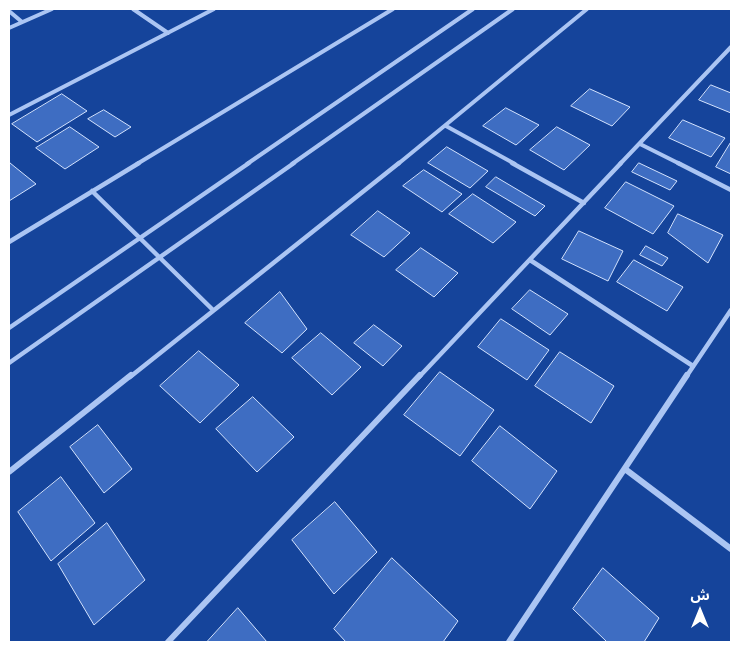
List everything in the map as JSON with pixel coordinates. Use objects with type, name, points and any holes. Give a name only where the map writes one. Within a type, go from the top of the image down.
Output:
[{"type":"street","points":[[9,28],[52,9]]},
{"type":"street","points":[[133,9],[168,33]]},
{"type":"street","points":[[9,115],[214,9]]},
{"type":"street","points":[[9,242],[393,9]]},
{"type":"street","points":[[9,328],[473,9]]},
{"type":"street","points":[[9,363],[513,9]]},
{"type":"street","points":[[9,472],[446,126],[587,9]]},
{"type":"street","points":[[9,11],[22,22]]},
{"type":"street","points":[[168,642],[731,47]]},
{"type":"street","points":[[446,126],[584,203]]},
{"type":"street","points":[[640,144],[731,190]]},
{"type":"street","points":[[92,191],[213,310]]},
{"type":"street","points":[[530,260],[694,366]]},
{"type":"street","points":[[509,642],[731,310]]},
{"type":"street","points":[[625,469],[731,548]]},
{"type":"building","points":[[711,85],[731,93],[731,113],[699,100]]},
{"type":"building","points":[[590,89],[630,107],[612,126],[571,106]]},
{"type":"building","points":[[62,94],[87,111],[37,142],[12,124]]},
{"type":"building","points":[[506,108],[539,125],[516,145],[483,126]]},
{"type":"building","points":[[104,110],[131,127],[115,137],[88,119]]},
{"type":"building","points":[[683,120],[725,138],[711,157],[669,138]]},
{"type":"building","points":[[70,127],[99,147],[65,169],[36,148]]},
{"type":"building","points":[[557,127],[590,145],[564,170],[530,150]]},
{"type":"building","points":[[731,142],[731,174],[716,167]]},
{"type":"building","points":[[447,147],[488,171],[470,188],[428,163]]},
{"type":"building","points":[[639,163],[677,181],[670,190],[632,172]]},
{"type":"building","points":[[9,164],[36,184],[9,201]]},
{"type":"building","points":[[424,170],[462,194],[442,212],[403,186]]},
{"type":"building","points":[[496,177],[545,206],[535,216],[486,187]]},
{"type":"building","points":[[626,182],[674,206],[653,234],[605,208]]},
{"type":"building","points":[[473,194],[516,222],[493,243],[449,214]]},
{"type":"building","points":[[378,211],[410,233],[384,257],[351,235]]},
{"type":"building","points":[[678,214],[723,235],[708,263],[668,233]]},
{"type":"building","points":[[579,231],[623,251],[608,281],[562,259]]},
{"type":"building","points":[[646,246],[668,258],[662,266],[640,255]]},
{"type":"building","points":[[421,248],[458,273],[434,297],[396,270]]},
{"type":"building","points":[[634,260],[683,287],[667,311],[617,282]]},
{"type":"building","points":[[530,290],[568,314],[550,335],[512,309]]},
{"type":"building","points":[[280,292],[307,329],[282,353],[245,323]]},
{"type":"building","points":[[501,319],[549,350],[527,380],[478,347]]},
{"type":"building","points":[[374,325],[402,346],[383,366],[354,343]]},
{"type":"building","points":[[321,333],[361,367],[332,395],[292,358]]},
{"type":"building","points":[[199,351],[239,385],[200,423],[160,386]]},
{"type":"building","points":[[560,352],[614,386],[591,423],[535,386]]},
{"type":"building","points":[[440,372],[494,410],[460,456],[404,415]]},
{"type":"building","points":[[253,397],[294,437],[257,472],[216,429]]},
{"type":"building","points":[[98,425],[132,469],[104,493],[70,447]]},
{"type":"building","points":[[500,426],[557,471],[530,509],[472,461]]},
{"type":"building","points":[[61,477],[95,523],[51,561],[18,512]]},
{"type":"building","points":[[335,502],[377,552],[334,594],[292,540]]},
{"type":"building","points":[[107,523],[145,580],[94,625],[58,564]]},
{"type":"building","points":[[392,558],[458,621],[443,642],[346,642],[334,629]]},
{"type":"building","points":[[603,568],[659,618],[644,642],[607,642],[573,609]]},
{"type":"building","points":[[238,608],[267,642],[207,642]]}]
